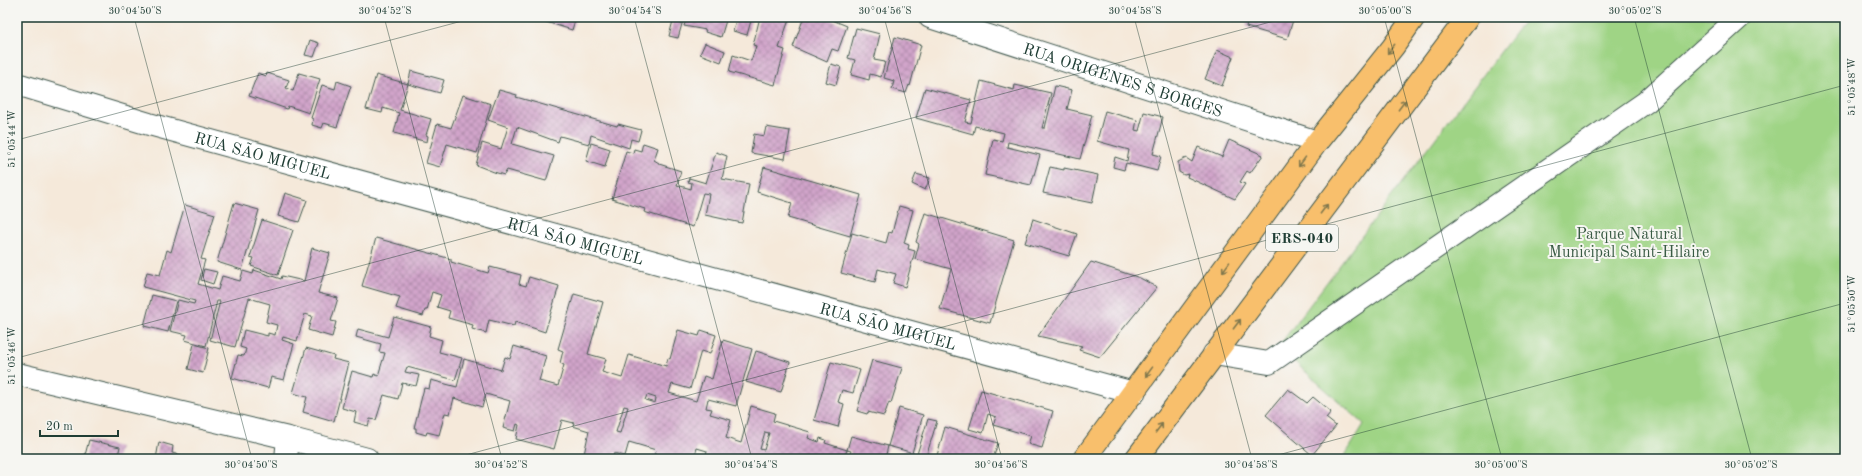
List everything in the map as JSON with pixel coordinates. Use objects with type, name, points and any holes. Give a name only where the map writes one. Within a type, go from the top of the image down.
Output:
[{"type":"main road","name":"ERS-040","points":[[1084,459],[1317,142],[1393,47],[1414,17]]},
{"type":"main road","name":"ERS-040","points":[[1136,459],[1468,17]]},
{"type":"street","name":"RUA ORIGENES S BORGES","points":[[930,17],[1317,142]]},
{"type":"street","points":[[1214,354],[1269,363],[1646,102],[1740,17]]},
{"type":"street","name":"RUA SÃO MIGUEL","points":[[17,84],[149,124],[1134,393]]},
{"type":"street","points":[[17,374],[287,448],[367,459]]},
{"type":"green space","name":"Parque Natural Municipal Saint-Hilaire","points":[[1527,17],[1845,17],[1845,459],[1343,459],[1364,424],[1278,347]]},
{"type":"building","points":[[530,17],[576,17],[572,30]]},
{"type":"building","points":[[674,17],[684,17],[678,38],[669,36]]},
{"type":"building","points":[[687,17],[727,17],[721,37],[705,32],[706,30],[684,26]]},
{"type":"building","points":[[737,17],[752,17],[747,35],[733,31]]},
{"type":"building","points":[[760,17],[790,17],[779,48],[785,50],[775,85],[729,72],[733,55],[751,61],[756,46],[753,45]]},
{"type":"building","points":[[804,17],[825,17],[847,26],[838,51],[832,49],[827,62],[793,47]]},
{"type":"building","points":[[1248,17],[1294,17],[1287,39],[1246,27]]},
{"type":"building","points":[[856,28],[880,34],[874,60],[885,62],[881,77],[870,74],[869,80],[851,75],[855,60],[848,58]]},
{"type":"building","points":[[895,37],[921,45],[910,86],[909,85],[906,93],[892,89],[894,81],[884,78]]},
{"type":"building","points":[[310,40],[319,43],[314,57],[305,55]]},
{"type":"building","points":[[705,43],[725,51],[721,62],[700,54]]},
{"type":"building","points":[[1217,50],[1233,57],[1222,86],[1205,79]]},
{"type":"building","points":[[831,64],[841,67],[836,85],[826,82]]},
{"type":"building","points":[[411,71],[444,80],[440,93],[408,84]]},
{"type":"building","points":[[258,73],[266,76],[267,73],[289,80],[286,88],[293,91],[299,73],[320,79],[309,113],[288,106],[287,109],[249,96]]},
{"type":"building","points":[[376,75],[408,84],[400,110],[431,119],[426,135],[428,136],[427,142],[394,133],[399,113],[383,108],[382,113],[366,109]]},
{"type":"building","points":[[337,81],[351,86],[337,127],[324,123],[322,128],[312,125],[313,119],[311,118],[322,85],[335,89]]},
{"type":"building","points":[[981,81],[1014,90],[1015,85],[1051,93],[1042,128],[1045,128],[1055,86],[1072,90],[1067,109],[1092,115],[1080,159],[1008,142],[1007,147],[1040,155],[1031,185],[985,175],[993,139],[1002,141],[1004,133],[975,126],[973,134],[916,118],[925,88],[971,100],[965,122],[971,123]]},
{"type":"building","points":[[499,90],[517,95],[516,97],[617,126],[618,124],[641,130],[638,141],[631,139],[629,148],[591,135],[589,144],[560,136],[558,142],[517,127],[512,144],[554,156],[546,181],[507,170],[504,175],[494,172],[476,165],[482,143],[501,149],[508,127],[488,120]]},
{"type":"building","points":[[463,95],[491,104],[477,153],[447,144],[440,167],[426,163],[437,124],[451,128]]},
{"type":"building","points":[[1105,111],[1137,120],[1135,130],[1139,131],[1144,112],[1163,117],[1153,154],[1161,156],[1157,171],[1126,163],[1124,170],[1113,167],[1115,157],[1127,161],[1129,150],[1097,141]]},
{"type":"building","points":[[766,127],[790,131],[785,159],[751,153],[754,134],[764,136]]},
{"type":"building","points":[[1229,140],[1263,155],[1250,173],[1247,171],[1240,182],[1245,184],[1235,199],[1187,177],[1188,174],[1184,175],[1179,172],[1178,162],[1186,158],[1192,162],[1198,147],[1222,157]]},
{"type":"building","points":[[591,143],[610,149],[605,167],[586,161]]},
{"type":"building","points":[[643,143],[658,148],[654,160],[659,164],[681,171],[677,185],[691,189],[692,183],[688,182],[689,178],[706,183],[716,152],[727,156],[722,179],[749,184],[742,223],[705,215],[709,194],[703,193],[693,227],[644,212],[645,209],[612,199],[626,151],[633,153],[634,149],[641,151]]},
{"type":"building","points":[[764,167],[861,195],[850,236],[788,218],[792,203],[757,192]]},
{"type":"building","points":[[1050,167],[1064,170],[1064,168],[1098,175],[1092,203],[1043,193]]},
{"type":"building","points":[[916,174],[930,178],[925,190],[912,184]]},
{"type":"building","points":[[285,193],[307,200],[299,222],[278,216]]},
{"type":"building","points":[[234,203],[259,210],[242,270],[217,262]]},
{"type":"building","points":[[185,205],[215,214],[201,259],[205,260],[198,284],[218,290],[222,276],[240,281],[243,271],[253,274],[254,270],[281,279],[282,276],[304,281],[312,248],[330,253],[318,293],[338,298],[331,321],[336,322],[332,337],[308,330],[312,316],[305,314],[297,341],[283,337],[282,340],[294,344],[284,380],[271,377],[268,388],[232,378],[238,355],[244,356],[246,349],[240,347],[244,330],[268,336],[268,333],[275,335],[277,325],[266,322],[270,304],[249,298],[235,347],[210,340],[220,301],[217,301],[206,346],[185,340],[187,335],[170,331],[178,300],[194,304],[195,301],[143,287],[147,272],[160,275],[167,250],[171,252]]},
{"type":"building","points":[[899,206],[913,210],[904,243],[909,245],[908,249],[915,251],[905,287],[893,283],[896,274],[878,269],[875,282],[841,273],[852,233],[886,243],[889,232],[892,233]]},
{"type":"building","points":[[925,213],[1014,240],[990,323],[940,309],[951,269],[915,259],[919,244],[916,242]]},
{"type":"building","points":[[1033,219],[1077,234],[1069,256],[1025,243]]},
{"type":"building","points":[[262,220],[293,230],[278,275],[251,266],[254,258],[250,257]]},
{"type":"building","points":[[376,238],[451,259],[451,262],[488,273],[490,267],[521,275],[519,284],[526,286],[529,277],[559,286],[545,332],[515,322],[514,326],[489,320],[486,333],[472,329],[473,325],[448,318],[450,311],[437,307],[441,295],[432,292],[427,310],[425,310],[423,316],[396,308],[400,297],[362,286]]},
{"type":"building","points":[[1091,262],[1140,278],[1157,287],[1100,357],[1079,350],[1082,346],[1038,336]]},
{"type":"building","points":[[204,269],[217,272],[213,284],[201,280]]},
{"type":"building","points":[[574,294],[603,302],[588,354],[606,359],[602,372],[622,378],[629,355],[666,366],[668,358],[670,359],[678,330],[699,336],[701,330],[716,335],[710,354],[701,351],[690,389],[672,384],[669,393],[696,401],[704,376],[712,379],[723,340],[752,349],[736,406],[708,399],[706,408],[712,409],[710,414],[731,420],[726,438],[741,443],[751,406],[775,413],[773,421],[810,432],[808,438],[819,442],[820,438],[826,440],[825,443],[847,450],[851,436],[888,446],[885,459],[793,459],[778,454],[776,459],[707,459],[705,458],[707,451],[697,448],[694,459],[653,459],[656,450],[629,442],[625,456],[614,453],[613,459],[583,459],[589,431],[573,426],[574,423],[562,420],[554,449],[516,439],[519,425],[517,424],[515,431],[503,428],[510,401],[486,394],[482,407],[454,398],[450,414],[445,413],[439,435],[427,432],[426,435],[416,432],[416,428],[414,428],[424,388],[429,389],[431,380],[457,387],[464,359],[501,370],[505,357],[510,359],[514,346],[546,356],[539,381],[558,386],[564,365],[560,363],[563,351],[558,349]],"holes":[[[647,395],[656,398],[655,403],[645,400]],[[624,406],[628,407],[620,433],[616,432]],[[765,432],[769,433],[764,450],[760,449]],[[847,450],[851,451],[849,456],[845,455]]]},
{"type":"building","points":[[152,295],[176,301],[168,332],[144,326]]},
{"type":"building","points":[[394,317],[431,327],[429,336],[442,340],[439,352],[462,358],[455,380],[407,367],[405,372],[419,375],[416,386],[402,383],[398,399],[384,395],[376,420],[370,419],[368,426],[354,422],[356,412],[342,408],[352,371],[373,377],[374,374],[378,376],[385,353],[379,352],[381,344],[356,337],[358,329],[388,337]]},
{"type":"building","points":[[194,344],[209,348],[203,373],[188,369]]},
{"type":"building","points":[[306,348],[334,356],[333,359],[349,363],[334,421],[303,412],[307,397],[293,393]]},
{"type":"building","points":[[756,351],[790,362],[781,392],[746,382]]},
{"type":"building","points":[[872,360],[902,368],[891,403],[889,402],[884,416],[857,411]]},
{"type":"building","points":[[831,362],[860,370],[853,393],[842,390],[838,402],[844,404],[838,427],[814,420]]},
{"type":"building","points":[[1288,389],[1307,403],[1313,397],[1331,412],[1326,418],[1336,426],[1312,455],[1266,415]]},
{"type":"building","points":[[981,390],[1053,411],[1042,448],[1028,444],[1031,436],[993,425],[996,417],[988,414],[983,433],[969,429]]},
{"type":"building","points":[[899,408],[923,415],[912,453],[917,454],[928,419],[937,421],[926,457],[931,459],[908,459],[910,452],[888,446]]},
{"type":"building","points":[[945,427],[998,443],[993,459],[936,459]]},
{"type":"building","points":[[89,440],[120,447],[117,459],[84,459]]},
{"type":"building","points":[[159,442],[173,446],[172,453],[195,459],[156,459]]}]
